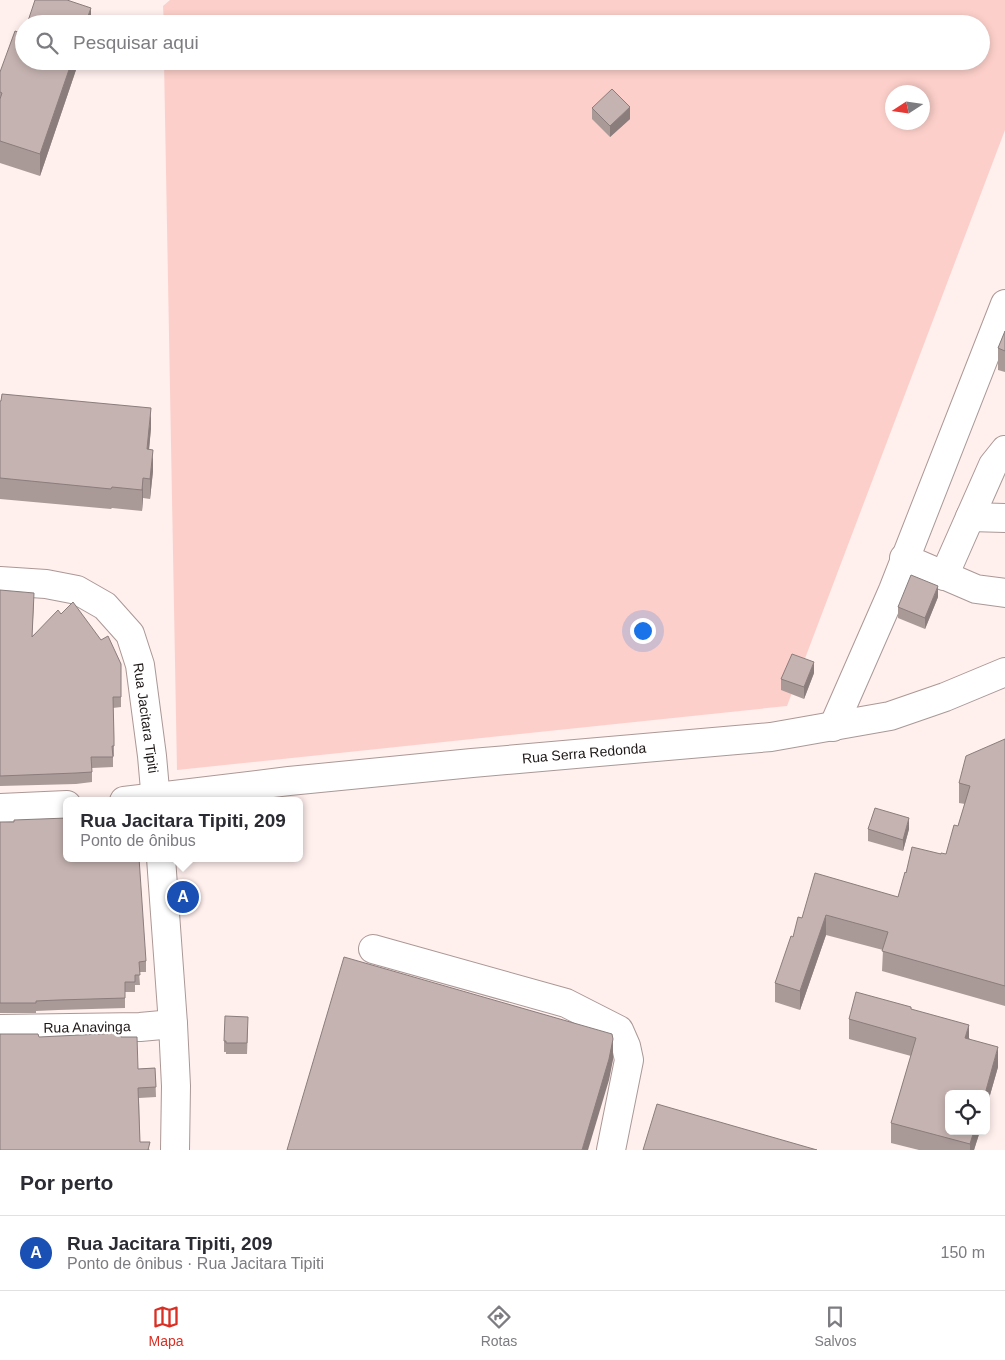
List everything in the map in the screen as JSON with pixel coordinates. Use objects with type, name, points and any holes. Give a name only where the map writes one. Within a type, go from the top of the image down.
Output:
[{"type":"street","points":[[833,727],[893,590],[1005,304]]},
{"type":"street","points":[[944,576],[993,466],[1005,450]]},
{"type":"street","points":[[970,517],[1005,518]]},
{"type":"street","points":[[904,558],[976,590],[1005,593]]},
{"type":"street","name":"Rua Jacitara Tipiti","points":[[0,580],[46,584],[76,590],[106,606],[130,634],[140,665],[156,797]]},
{"type":"street","name":"Rua Serra Redonda","points":[[170,797],[279,782],[771,737],[890,716],[945,697],[1005,672]]},
{"type":"street","points":[[0,808],[63,804]]},
{"type":"street","points":[[160,862],[173,1024],[176,1086],[175,1150]]},
{"type":"street","points":[[373,949],[566,1003],[619,1030],[626,1046],[629,1060],[611,1150]]},
{"type":"street","name":"Rua Anavinga","points":[[0,1029],[173,1024]]},
{"type":"shaded area","points":[[170,0],[1005,0],[1005,130],[787,706],[177,770],[164,70],[990,70],[990,15],[164,15],[163,6]]},
{"type":"building","points":[[35,0],[67,0],[91,8],[88,15],[30,15]]},
{"type":"building","points":[[15,31],[15,70],[69,70],[40,154],[0,141],[0,99],[2,93],[0,92],[0,72]]},
{"type":"building","points":[[612,89],[630,107],[610,126],[592,108]]},
{"type":"building","points":[[1005,331],[1005,351],[998,348]]},
{"type":"building","points":[[2,394],[151,408],[147,449],[153,450],[150,479],[143,478],[142,490],[112,487],[111,489],[0,478],[0,401]]},
{"type":"building","points":[[911,575],[938,586],[925,618],[898,607]]},
{"type":"building","points":[[0,590],[34,593],[32,637],[58,610],[61,614],[73,602],[101,640],[108,636],[121,664],[121,697],[113,697],[113,757],[91,757],[92,772],[0,776]]},
{"type":"building","points":[[792,654],[814,662],[804,687],[781,679]]},
{"type":"building","points":[[1005,739],[1005,986],[882,951],[888,932],[826,915],[800,991],[775,983],[791,936],[793,937],[798,917],[802,918],[815,873],[898,897],[912,847],[946,854],[954,825],[958,826],[970,786],[959,783],[966,756]]},
{"type":"building","points":[[875,808],[909,818],[903,840],[868,829]]},
{"type":"building","points":[[63,818],[63,862],[139,862],[146,961],[139,962],[140,975],[135,975],[135,982],[125,982],[125,998],[0,1003],[0,822],[14,822],[14,820]]},
{"type":"building","points":[[344,957],[612,1034],[613,1039],[609,1059],[582,1150],[287,1150]]},
{"type":"building","points":[[856,992],[969,1025],[965,1038],[998,1047],[986,1090],[945,1090],[945,1135],[973,1135],[970,1144],[891,1123],[916,1038],[849,1019]]},
{"type":"building","points":[[225,1016],[248,1017],[247,1043],[226,1043],[224,1041]]},
{"type":"building","points":[[121,1033],[121,1037],[137,1037],[138,1069],[155,1068],[156,1087],[138,1088],[140,1142],[150,1142],[148,1150],[0,1150],[0,1034],[38,1034],[39,1037]]},
{"type":"building","points":[[657,1104],[817,1150],[643,1150]]},
{"type":"place","name":"Rua Jacitara Tipiti, 209","points":[[183,897]]}]
